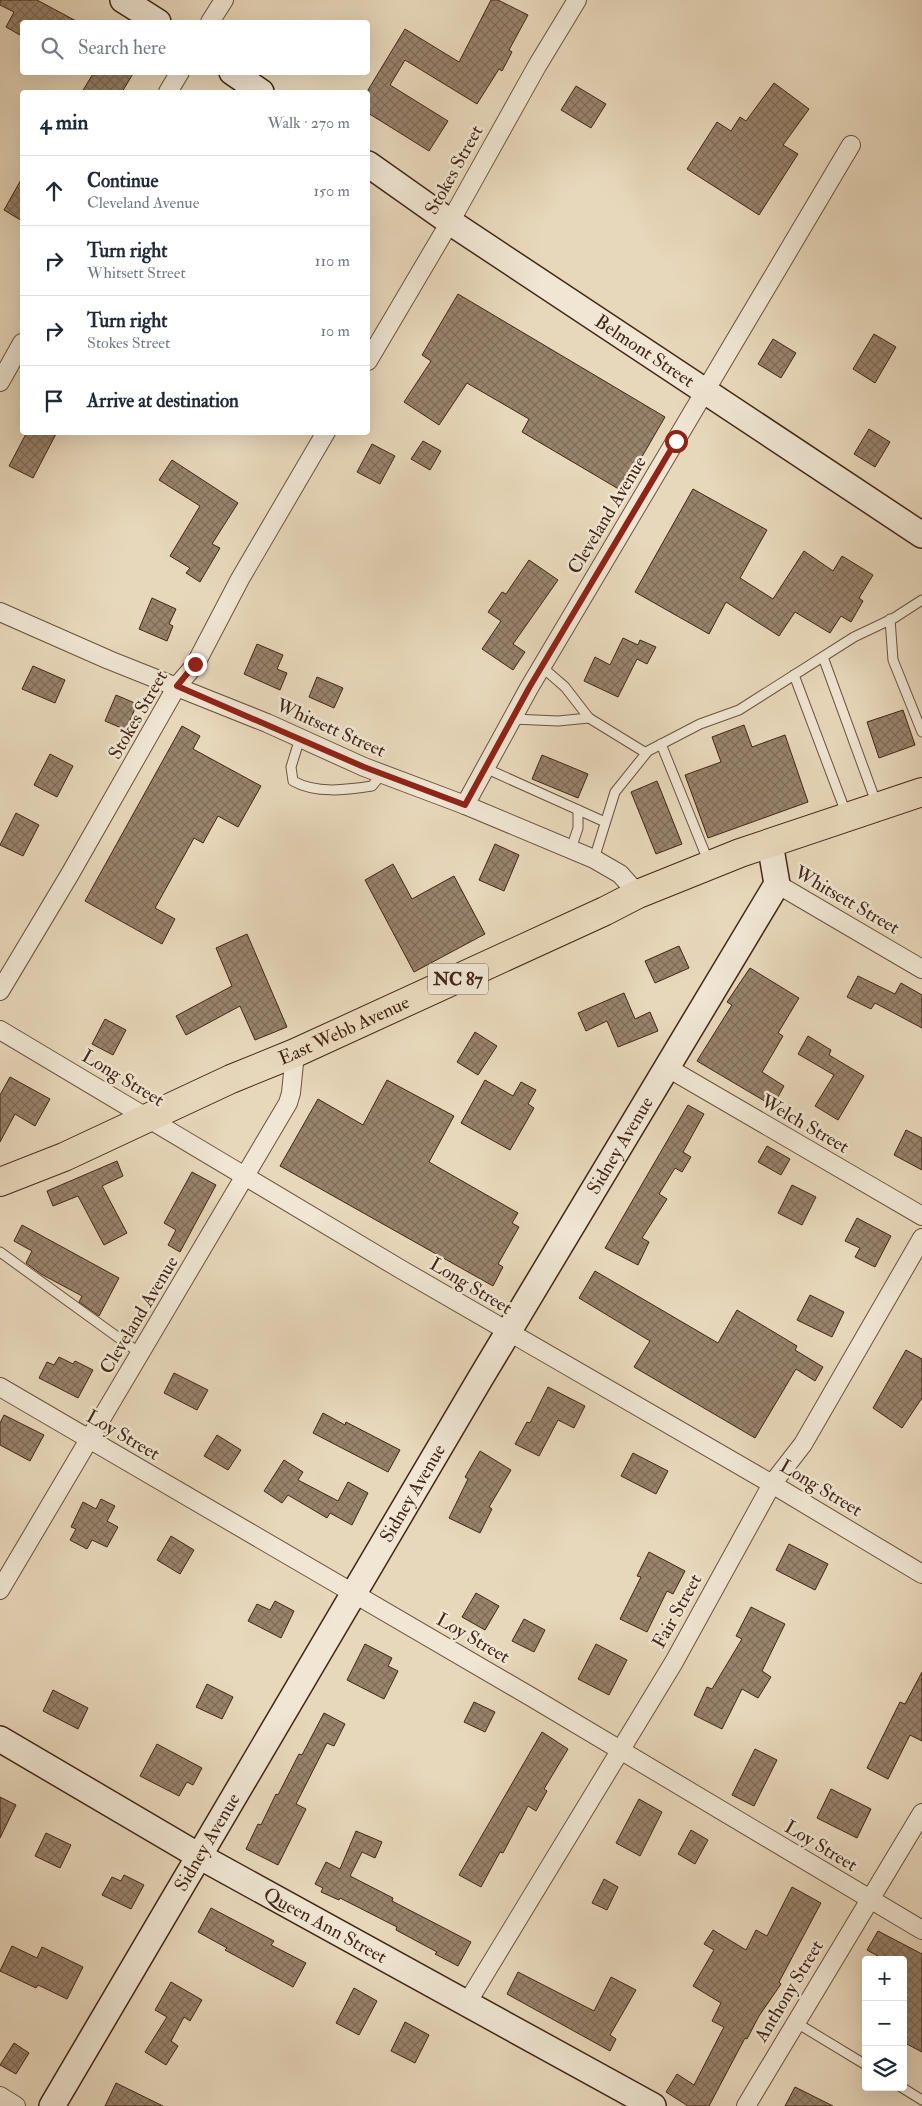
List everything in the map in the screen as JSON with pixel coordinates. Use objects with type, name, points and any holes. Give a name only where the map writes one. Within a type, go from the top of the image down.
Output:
[{"type":"highway","name":"East Webb Avenue","points":[[0,1182],[64,1157],[231,1079],[295,1054],[596,916],[638,894],[770,843],[877,805],[922,792]]},
{"type":"street","points":[[122,0],[155,20]]},
{"type":"street","points":[[211,20],[224,0]]},
{"type":"street","name":"Stokes Street","points":[[370,358],[450,222],[537,66],[577,0]]},
{"type":"street","points":[[169,90],[178,75]]},
{"type":"street","points":[[236,75],[257,90]]},
{"type":"street","name":"Cleveland Avenue","points":[[465,805],[542,667],[851,145]]},
{"type":"street","name":"Belmont Street","points":[[370,165],[450,222],[922,535]]},
{"type":"street","points":[[0,382],[20,347]]},
{"type":"street","name":"Stokes Street","points":[[0,991],[70,874],[177,686],[195,664],[240,579],[324,435]]},
{"type":"street","name":"Whitsett Street","points":[[0,612],[108,660],[177,686],[382,774],[465,805],[594,859],[620,874],[638,894]]},
{"type":"street","points":[[770,843],[777,884]]},
{"type":"street","name":"Whitsett Street","points":[[777,884],[922,969]]},
{"type":"street","name":"Sidney Avenue","points":[[52,2106],[198,1856],[777,884]]},
{"type":"street","name":"Long Street","points":[[0,1030],[509,1333],[772,1484],[922,1574]]},
{"type":"street","name":"Cleveland Avenue","points":[[0,1590],[246,1177],[288,1102],[295,1054]]},
{"type":"street","name":"Welch Street","points":[[668,1068],[922,1216]]},
{"type":"street","name":"Fair Street","points":[[467,2003],[674,1662],[772,1484],[803,1444],[922,1238]]},
{"type":"street","name":"Loy Street","points":[[0,1387],[922,1930]]},
{"type":"street","name":"Queen Ann Street","points":[[0,1739],[198,1856],[653,2106]]},
{"type":"street","name":"Anthony Street","points":[[746,2106],[922,1813]]},
{"type":"street","points":[[0,2096],[16,2106]]},
{"type":"lane","points":[[594,859],[615,792],[646,753],[700,724],[739,710],[854,637],[922,600]]},
{"type":"lane","points":[[890,619],[893,660],[922,732]]},
{"type":"lane","points":[[823,657],[877,805]]},
{"type":"lane","points":[[542,667],[566,687],[589,718],[646,753]]},
{"type":"lane","points":[[794,676],[847,816]]},
{"type":"lane","points":[[513,719],[558,721],[589,718]]},
{"type":"lane","points":[[300,738],[291,767],[292,780],[304,787],[330,790],[372,786],[382,774]]},
{"type":"lane","points":[[661,744],[710,865]]},
{"type":"lane","points":[[486,768],[605,822]]},
{"type":"lane","points":[[571,849],[578,828],[578,810]]},
{"type":"lane","points":[[0,1252],[141,1354]]},
{"type":"lane","points":[[795,2022],[862,2063]]},
{"type":"lane","points":[[907,2091],[922,2100]]},
{"type":"building","points":[[0,0],[37,0],[74,20],[20,20],[20,35],[6,27],[14,12],[0,5]]},
{"type":"building","points":[[491,0],[498,0],[528,15],[509,50],[512,52],[502,71],[499,69],[477,104],[405,60],[390,85],[448,121],[429,151],[370,114],[370,90],[368,90],[405,29],[459,62]]},
{"type":"building","points":[[92,75],[132,75],[123,90],[83,90]]},
{"type":"building","points":[[774,83],[809,109],[783,145],[798,154],[759,215],[687,169],[717,122],[731,131],[740,117],[746,121]]},
{"type":"building","points":[[576,86],[606,104],[591,128],[561,110]]},
{"type":"building","points":[[20,182],[20,220],[4,210]]},
{"type":"building","points":[[458,294],[665,417],[622,491],[522,432],[529,419],[467,383],[439,425],[404,402],[431,361],[422,355]]},
{"type":"building","points":[[874,334],[896,347],[875,383],[853,369]]},
{"type":"building","points":[[773,339],[796,353],[781,378],[758,364]]},
{"type":"building","points":[[869,429],[890,442],[875,467],[854,454]]},
{"type":"building","points":[[25,435],[55,435],[33,478],[9,466]]},
{"type":"building","points":[[423,441],[441,451],[430,470],[411,459]]},
{"type":"building","points":[[372,444],[395,456],[380,484],[357,472]]},
{"type":"building","points":[[172,460],[238,503],[212,544],[220,548],[200,582],[186,573],[190,568],[170,556],[200,506],[159,480]]},
{"type":"building","points":[[693,489],[767,530],[740,578],[773,599],[804,551],[833,571],[842,556],[873,575],[859,598],[863,601],[851,622],[841,616],[830,633],[795,612],[779,636],[726,602],[709,634],[635,592]]},
{"type":"building","points":[[529,560],[558,580],[513,644],[525,652],[513,670],[482,649],[501,621],[488,612],[502,592],[506,594]]},
{"type":"building","points":[[152,598],[176,609],[169,624],[173,626],[167,641],[139,629]]},
{"type":"building","points":[[623,638],[638,645],[640,640],[656,647],[647,664],[637,659],[618,697],[584,681],[595,657],[610,665]]},
{"type":"building","points":[[257,644],[283,655],[277,669],[287,673],[280,690],[244,674]]},
{"type":"building","points":[[33,666],[65,680],[55,703],[22,689]]},
{"type":"building","points":[[317,677],[343,688],[334,708],[309,697]]},
{"type":"building","points":[[116,695],[137,704],[126,730],[105,721]]},
{"type":"building","points":[[903,710],[915,745],[879,758],[867,722]]},
{"type":"building","points":[[744,725],[752,747],[785,735],[808,802],[708,838],[685,775],[721,762],[712,737]]},
{"type":"building","points":[[182,726],[200,736],[193,749],[261,786],[238,827],[218,816],[203,843],[194,838],[155,908],[175,919],[162,944],[85,901]]},
{"type":"building","points":[[50,754],[73,766],[57,797],[34,785]]},
{"type":"building","points":[[542,755],[588,774],[578,798],[532,779]]},
{"type":"building","points":[[657,781],[682,844],[656,854],[631,792]]},
{"type":"building","points":[[16,813],[39,825],[23,856],[0,845]]},
{"type":"building","points":[[495,844],[519,855],[504,891],[479,880]]},
{"type":"building","points":[[393,864],[412,899],[454,876],[485,934],[414,972],[365,880]]},
{"type":"building","points":[[247,934],[287,1027],[255,1040],[240,1006],[186,1035],[176,1016],[232,986],[216,948]]},
{"type":"building","points":[[679,946],[689,968],[655,983],[645,961]]},
{"type":"building","points":[[750,968],[799,998],[778,1033],[783,1036],[762,1072],[784,1086],[773,1106],[697,1061],[732,1005],[727,1002]]},
{"type":"building","points":[[858,976],[895,994],[901,983],[922,995],[922,1028],[875,1003],[871,1009],[847,997]]},
{"type":"building","points":[[624,993],[635,1019],[650,1012],[658,1031],[618,1047],[607,1021],[586,1031],[578,1013]]},
{"type":"building","points":[[105,1019],[126,1030],[113,1055],[92,1044]]},
{"type":"building","points":[[475,1032],[497,1046],[478,1075],[457,1062]]},
{"type":"building","points":[[808,1036],[831,1050],[829,1055],[864,1076],[838,1120],[815,1106],[834,1075],[798,1054]]},
{"type":"building","points":[[10,1077],[50,1099],[35,1126],[15,1114],[0,1142],[0,1095]]},
{"type":"building","points":[[387,1080],[454,1116],[429,1162],[518,1213],[512,1223],[519,1227],[498,1264],[503,1267],[493,1286],[280,1166],[318,1099],[363,1125]]},
{"type":"building","points":[[485,1080],[513,1096],[521,1082],[536,1090],[528,1104],[534,1108],[510,1150],[461,1123]]},
{"type":"building","points":[[688,1105],[704,1114],[683,1152],[691,1157],[682,1172],[675,1168],[659,1194],[667,1199],[642,1238],[649,1242],[638,1265],[605,1248]]},
{"type":"building","points":[[906,1130],[922,1138],[922,1170],[894,1155]]},
{"type":"building","points":[[767,1146],[790,1159],[781,1175],[758,1162]]},
{"type":"building","points":[[117,1161],[123,1176],[102,1186],[127,1233],[104,1245],[78,1196],[53,1206],[47,1191]]},
{"type":"building","points":[[192,1172],[216,1185],[180,1252],[168,1245],[176,1230],[164,1223]]},
{"type":"building","points":[[792,1185],[816,1197],[802,1225],[778,1213]]},
{"type":"building","points":[[857,1218],[891,1236],[875,1267],[855,1257],[860,1248],[845,1241]]},
{"type":"building","points":[[22,1225],[119,1278],[99,1316],[79,1302],[82,1296],[41,1274],[26,1263],[32,1251],[14,1241]]},
{"type":"building","points":[[595,1271],[718,1343],[737,1310],[797,1346],[795,1350],[823,1367],[815,1381],[796,1369],[755,1438],[634,1367],[650,1341],[579,1298]]},
{"type":"building","points":[[810,1295],[844,1312],[832,1337],[797,1320]]},
{"type":"building","points":[[906,1350],[922,1359],[922,1398],[902,1428],[873,1408]]},
{"type":"building","points":[[59,1357],[73,1364],[75,1361],[93,1370],[78,1398],[39,1378],[47,1362],[54,1365]]},
{"type":"building","points":[[174,1373],[208,1390],[197,1410],[164,1393]]},
{"type":"building","points":[[548,1387],[585,1406],[574,1428],[558,1420],[539,1456],[515,1444],[527,1422],[530,1423]]},
{"type":"building","points":[[323,1413],[345,1425],[346,1422],[400,1450],[388,1472],[313,1433]]},
{"type":"building","points":[[4,1415],[44,1435],[30,1461],[0,1445],[0,1423]]},
{"type":"building","points":[[217,1435],[241,1450],[228,1470],[204,1456]]},
{"type":"building","points":[[480,1451],[511,1470],[489,1507],[492,1509],[480,1533],[449,1518],[468,1479],[465,1477]]},
{"type":"building","points":[[633,1453],[668,1471],[656,1494],[621,1476]]},
{"type":"building","points":[[284,1460],[303,1472],[298,1480],[338,1501],[348,1482],[368,1493],[352,1525],[330,1513],[327,1518],[288,1495],[282,1503],[264,1491]]},
{"type":"building","points":[[101,1499],[115,1506],[107,1521],[118,1527],[107,1547],[92,1540],[87,1549],[70,1540],[76,1529],[71,1527],[83,1502],[96,1509]]},
{"type":"building","points":[[171,1536],[194,1550],[180,1574],[157,1560]]},
{"type":"building","points":[[789,1544],[828,1564],[815,1590],[776,1570]]},
{"type":"building","points":[[649,1552],[685,1571],[673,1594],[667,1591],[647,1632],[620,1619],[641,1577],[637,1576]]},
{"type":"building","points":[[476,1593],[499,1606],[485,1630],[462,1617]]},
{"type":"building","points":[[275,1601],[294,1611],[281,1638],[248,1621],[257,1604],[270,1610]]},
{"type":"building","points":[[751,1607],[785,1624],[762,1671],[771,1677],[758,1698],[742,1689],[722,1729],[694,1715],[707,1687],[712,1689],[742,1639],[736,1636]]},
{"type":"building","points":[[524,1619],[545,1630],[534,1652],[512,1641]]},
{"type":"building","points":[[365,1644],[392,1658],[388,1666],[398,1671],[384,1699],[347,1680]]},
{"type":"building","points":[[596,1644],[627,1660],[609,1695],[578,1679]]},
{"type":"building","points":[[922,1672],[922,1741],[910,1735],[888,1779],[867,1768],[900,1702],[905,1704]]},
{"type":"building","points":[[207,1684],[233,1697],[222,1719],[196,1707]]},
{"type":"building","points":[[53,1690],[88,1708],[78,1729],[43,1711]]},
{"type":"building","points":[[474,1702],[495,1712],[485,1732],[464,1722]]},
{"type":"building","points":[[324,1713],[345,1724],[334,1746],[327,1743],[296,1804],[306,1809],[278,1865],[246,1849],[258,1824],[261,1825],[276,1794],[278,1795],[299,1754],[302,1755]]},
{"type":"building","points":[[542,1732],[568,1749],[544,1789],[547,1791],[536,1811],[528,1806],[503,1853],[500,1852],[481,1887],[459,1875]]},
{"type":"building","points":[[157,1744],[202,1768],[193,1785],[187,1782],[179,1796],[140,1776]]},
{"type":"building","points":[[755,1749],[777,1760],[754,1806],[732,1795]]},
{"type":"building","points":[[831,1789],[871,1809],[857,1838],[817,1818]]},
{"type":"building","points":[[0,1797],[16,1805],[0,1838]]},
{"type":"building","points":[[639,1799],[662,1812],[640,1856],[616,1843]]},
{"type":"building","points":[[691,1830],[708,1840],[695,1864],[678,1854]]},
{"type":"building","points":[[356,1831],[382,1842],[375,1858],[362,1852],[350,1876],[393,1898],[392,1901],[471,1942],[458,1966],[435,1954],[437,1952],[396,1930],[397,1927],[340,1898],[339,1900],[321,1892],[323,1888],[315,1884],[326,1862],[340,1869]]},
{"type":"building","points":[[46,1833],[71,1845],[60,1868],[35,1856]]},
{"type":"building","points":[[124,1875],[144,1885],[131,1909],[102,1895],[112,1877],[121,1881]]},
{"type":"building","points":[[604,1879],[618,1887],[607,1910],[592,1903]]},
{"type":"building","points":[[792,1887],[821,1903],[779,1982],[781,1984],[759,2016],[747,2039],[745,2038],[709,2106],[688,2106],[666,2092],[677,2074],[694,2085],[724,2027],[712,2021],[721,2003],[693,1986],[714,1950],[704,1944],[713,1930],[746,1950],[756,1930],[767,1936]]},
{"type":"building","points":[[211,1908],[274,1941],[271,1945],[306,1963],[293,1987],[225,1950],[227,1948],[198,1932]]},
{"type":"building","points":[[878,1931],[922,1954],[922,2052],[907,2044],[907,1956],[878,1956],[867,1950]]},
{"type":"building","points":[[12,1946],[37,1958],[42,1947],[83,1967],[67,1999],[38,1985],[36,1988],[0,1971]]},
{"type":"building","points":[[518,1972],[594,2011],[611,1977],[636,1990],[610,2035],[616,2039],[610,2051],[507,1994]]},
{"type":"building","points":[[171,1982],[202,2000],[190,2021],[184,2017],[171,2041],[178,2046],[166,2065],[145,2052],[167,2017],[155,2010]]},
{"type":"building","points":[[354,1988],[377,2001],[359,2035],[336,2023]]},
{"type":"building","points":[[405,2022],[429,2035],[415,2063],[391,2051]]},
{"type":"building","points":[[14,2043],[29,2053],[16,2074],[0,2065]]},
{"type":"building","points":[[116,2083],[163,2106],[105,2106]]},
{"type":"building","points":[[795,2087],[833,2106],[785,2106]]},
{"type":"route","points":[[195,664],[177,686],[268,723],[364,767],[465,805],[529,688],[676,441]]}]
